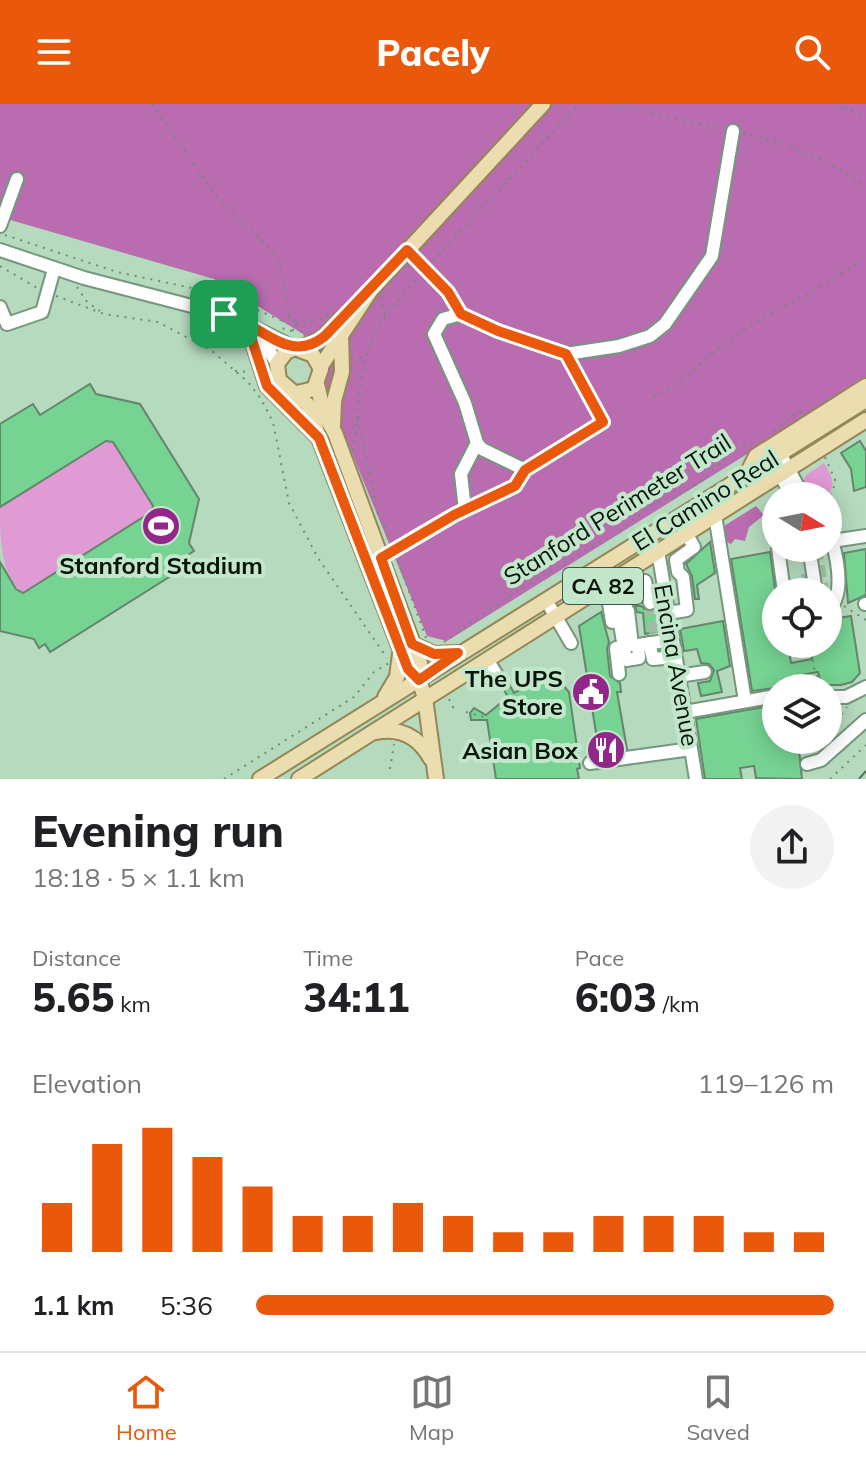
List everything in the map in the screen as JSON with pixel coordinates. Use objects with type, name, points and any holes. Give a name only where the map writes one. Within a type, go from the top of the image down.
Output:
[{"type":"main road","points":[[458,653],[434,654],[418,644],[365,558],[319,438],[314,416],[297,393],[279,380],[277,364],[286,352],[321,339],[371,290],[543,104]]},
{"type":"main road","points":[[371,290],[321,366],[317,384],[324,414],[335,433],[381,558],[418,644],[409,671],[419,680],[425,698],[435,772]]},
{"type":"main road","points":[[250,334],[267,386],[319,438]]},
{"type":"main road","points":[[335,433],[332,412],[342,372],[341,334]]},
{"type":"main road","points":[[298,348],[313,355],[321,366]]},
{"type":"main road","points":[[297,393],[309,392],[317,384]]},
{"type":"main road","points":[[747,474],[756,456],[866,386]]},
{"type":"main road","name":"El Camino Real","points":[[260,779],[866,400]]},
{"type":"main road","name":"El Camino Real","points":[[425,698],[866,420]]},
{"type":"main road","points":[[381,703],[418,644]]},
{"type":"main road","name":"CA 82","points":[[299,779],[425,698]]},
{"type":"main road","points":[[371,733],[392,730],[404,733],[420,743],[435,772]]},
{"type":"street","points":[[407,250],[448,292],[461,314],[498,331],[566,354],[619,346],[650,336],[665,324],[712,256],[733,131]]},
{"type":"street","points":[[0,226],[17,179]]},
{"type":"street","points":[[0,250],[67,273],[224,314],[298,348]]},
{"type":"street","points":[[0,307],[7,324],[42,312],[54,269]]},
{"type":"street","points":[[224,314],[269,350],[277,364]]},
{"type":"street","points":[[461,314],[443,319],[434,334],[465,403],[477,443],[482,449],[525,470]]},
{"type":"street","points":[[365,558],[381,558],[465,510],[515,486],[525,470],[603,422],[566,354]]},
{"type":"street","points":[[465,510],[461,474],[477,443]]},
{"type":"street","points":[[775,456],[792,482]]},
{"type":"street","points":[[784,471],[788,482]]},
{"type":"street","points":[[715,515],[745,701]]},
{"type":"street","points":[[668,613],[687,610],[683,577],[678,572],[676,560],[694,547],[686,533]]},
{"type":"street","points":[[842,535],[866,536]]},
{"type":"street","name":"Encina Avenue","points":[[658,551],[696,779]]},
{"type":"street","points":[[805,562],[807,573]]},
{"type":"street","points":[[628,601],[645,581],[650,603]]},
{"type":"street","points":[[599,588],[610,608],[619,674]]},
{"type":"street","points":[[650,641],[639,658],[629,662],[625,658],[618,612],[621,589],[628,601],[632,645],[650,641],[672,640]]},
{"type":"street","points":[[546,600],[571,643]]},
{"type":"street","points":[[650,641],[653,659],[675,657]]},
{"type":"street","points":[[487,659],[501,682]]},
{"type":"street","points":[[678,676],[705,672]]},
{"type":"street","points":[[842,697],[866,687]]},
{"type":"street","points":[[685,712],[762,698]]},
{"type":"street","points":[[807,764],[821,760],[866,720]]},
{"type":"street","points":[[590,763],[691,749]]},
{"type":"path","points":[[152,104],[217,197],[280,262],[290,318],[296,324]]},
{"type":"path","points":[[352,454],[366,357],[372,341],[393,308],[579,104]]},
{"type":"path","points":[[613,104],[804,150],[829,162],[866,187]]},
{"type":"path","points":[[837,104],[866,117]]},
{"type":"path","points":[[9,237],[103,268],[220,294],[283,321],[290,318]]},
{"type":"path","points":[[654,397],[673,387],[737,334],[844,274],[866,257]]},
{"type":"path","points":[[67,273],[87,302],[104,314],[158,322],[211,350],[248,382],[273,422],[289,503],[318,558],[390,663],[374,672],[354,697],[224,779]]},
{"type":"path","points":[[292,330],[296,324],[321,319],[330,313]]},
{"type":"path","points":[[283,321],[284,329],[311,336]]},
{"type":"path","points":[[347,358],[366,357]]},
{"type":"path","points":[[235,371],[250,372],[248,382]]},
{"type":"path","points":[[773,431],[795,414],[814,407]]},
{"type":"path","points":[[358,418],[378,513],[395,550],[418,644]]},
{"type":"path","name":"Stanford Perimeter Trail","points":[[439,643],[515,592],[619,531],[654,503],[676,496],[703,480],[734,449],[762,439]]},
{"type":"path","points":[[820,448],[836,482]]},
{"type":"path","points":[[842,611],[866,620]]},
{"type":"path","points":[[448,698],[454,709]]},
{"type":"path","points":[[842,716],[849,702]]},
{"type":"path","points":[[466,712],[484,717]]},
{"type":"path","points":[[390,769],[395,737]]},
{"type":"path","points":[[830,779],[865,746]]},
{"type":"shaded area","points":[[0,104],[866,104],[866,380],[447,641],[427,636],[303,334],[214,279],[0,217]]},
{"type":"shaded area","points":[[106,441],[113,442],[153,506],[151,512],[23,593],[15,585],[6,566],[1,543],[0,507]]},
{"type":"shaded area","points":[[824,463],[832,482],[803,482],[806,475]]},
{"type":"shaded area","points":[[756,506],[762,513],[762,517],[749,527],[745,541],[735,539],[731,544],[724,541],[724,526]]},
{"type":"building","name":"Stanford Stadium","points":[[90,384],[96,394],[140,404],[199,499],[189,543],[194,551],[188,555],[193,562],[50,652],[45,644],[39,648],[34,639],[0,631],[0,562],[16,589],[23,593],[151,512],[153,506],[113,442],[106,441],[0,507],[0,424],[33,404],[40,415]]},
{"type":"building","points":[[860,441],[866,451],[866,487],[854,491],[851,469],[841,453]]},
{"type":"building","points":[[710,542],[715,573],[697,585],[699,599],[695,599],[692,576],[686,564]]},
{"type":"building","points":[[866,549],[866,595],[848,603],[844,553]]},
{"type":"building","points":[[762,553],[762,562],[771,562],[774,578],[762,578],[762,658],[790,658],[791,663],[812,658],[842,658],[842,618],[851,616],[860,673],[852,682],[842,685],[842,674],[762,674],[762,690],[752,691],[731,559]]},
{"type":"building","points":[[637,603],[636,606],[647,611],[656,610],[659,631],[645,634],[643,613],[637,612],[635,606]]},
{"type":"building","points":[[601,612],[609,642],[610,676],[620,683],[621,692],[617,692],[627,749],[603,751],[601,739],[597,739],[579,626]]},
{"type":"building","points":[[723,621],[730,666],[717,671],[722,692],[701,696],[698,683],[710,681],[714,670],[709,664],[701,663],[697,649],[684,651],[680,629]]},
{"type":"building","points":[[552,673],[569,692],[579,779],[496,779],[487,720],[471,720],[470,713],[474,708],[486,715],[508,697],[504,690],[510,686],[514,693]]},
{"type":"building","points":[[762,707],[762,754],[799,754],[802,779],[756,778],[754,766],[740,768],[742,779],[705,779],[696,719]]},
{"type":"tunnel","points":[[818,562],[821,578]]},
{"type":"tunnel","points":[[807,573],[808,578]]},
{"type":"tunnel","points":[[650,603],[655,633]]},
{"type":"railway","points":[[859,779],[866,771]]},
{"type":"place","name":"Stanford Stadium","points":[[161,526]]},
{"type":"place","name":"The UPS Store","points":[[591,692]]},
{"type":"place","name":"Asian Box","points":[[606,750]]},
{"type":"route","points":[[407,250],[448,292],[461,314],[498,331],[566,354],[603,422],[525,470],[515,486],[454,515],[381,558],[412,644],[434,654],[458,653],[419,680],[408,669],[319,438],[267,386],[250,334],[224,314],[291,347],[311,345],[325,336],[407,250]]}]
